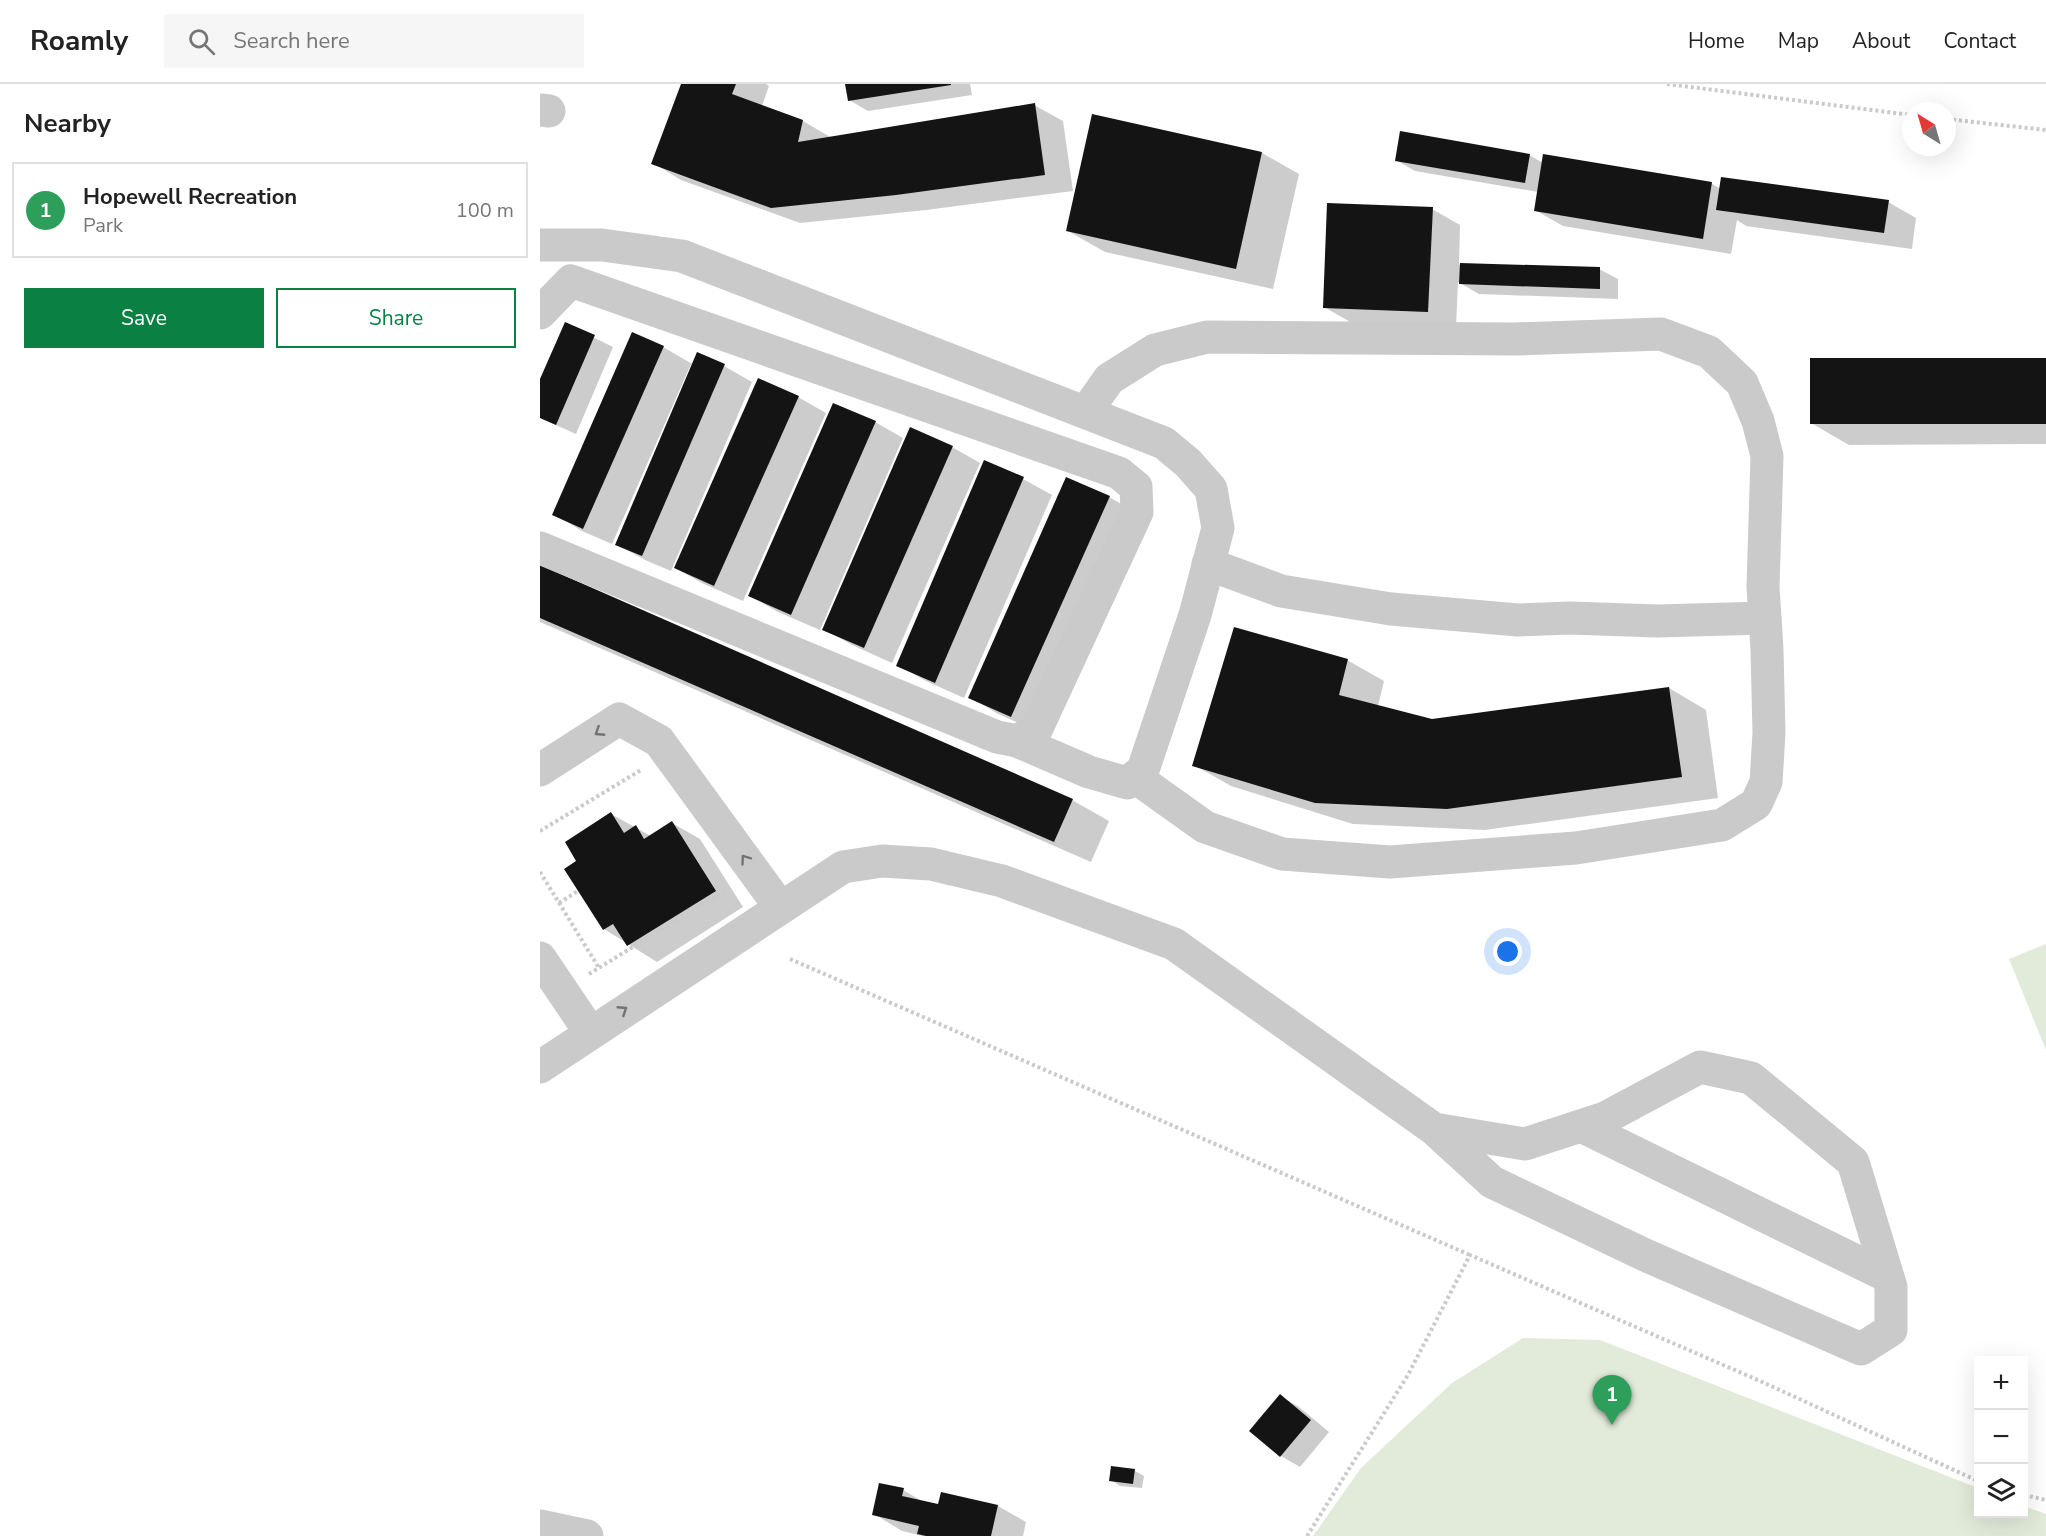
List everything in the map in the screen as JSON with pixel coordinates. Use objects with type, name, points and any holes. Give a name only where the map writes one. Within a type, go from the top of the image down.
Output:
[{"type":"street","points":[[540,244],[602,245],[682,255],[1164,443],[1188,463],[1211,489],[1218,528],[1195,615],[1143,770],[1127,783],[1089,772],[1017,741],[997,737],[540,548]]},
{"type":"street","points":[[540,313],[570,282],[578,245]]},
{"type":"street","points":[[570,282],[1119,473],[1136,488],[1137,513],[1036,730],[1017,741]]},
{"type":"street","points":[[1086,412],[1109,379],[1155,350],[1207,337],[1515,339],[1660,334],[1709,352],[1742,383],[1758,421],[1767,456],[1762,587],[1769,733],[1766,782],[1755,804],[1722,825],[1576,848],[1390,862],[1282,854],[1205,827],[1135,777]]},
{"type":"street","points":[[1208,564],[1281,591],[1391,609],[1518,620],[1570,618],[1657,621],[1765,618]]},
{"type":"street","points":[[540,770],[619,719],[659,741],[780,907]]},
{"type":"street","points":[[540,1067],[843,867],[882,861],[931,864],[1002,881],[1174,944],[1434,1129],[1492,1182],[1646,1255],[1861,1349],[1891,1330],[1891,1287],[1852,1162],[1751,1078],[1700,1067],[1605,1119],[1525,1144],[1434,1129]]},
{"type":"street","points":[[540,958],[590,1032]]},
{"type":"street","points":[[1581,1126],[1887,1276]]},
{"type":"street","points":[[540,1526],[587,1536]]},
{"type":"path","points":[[1667,84],[1902,113]]},
{"type":"path","points":[[1956,120],[2046,130]]},
{"type":"path","points":[[540,831],[651,764]]},
{"type":"path","points":[[540,872],[599,968]]},
{"type":"path","points":[[579,980],[727,889],[721,880]]},
{"type":"path","points":[[559,903],[578,891]]},
{"type":"path","points":[[790,959],[1760,1381],[1974,1479]]},
{"type":"path","points":[[1307,1536],[1408,1375],[1470,1255]]},
{"type":"path","points":[[2028,1496],[2046,1500]]},
{"type":"green space","points":[[2046,944],[2046,1050],[2009,959]]},
{"type":"green space","points":[[1523,1338],[1600,1340],[1974,1486],[1974,1518],[2028,1518],[2028,1507],[2046,1514],[2046,1536],[1313,1536],[1361,1468],[1452,1383]]},
{"type":"building","points":[[681,84],[736,84],[732,94],[803,120],[798,142],[1035,103],[1045,175],[896,195],[771,208],[651,164]]},
{"type":"building","points":[[845,84],[951,84],[951,85],[848,101]]},
{"type":"building","points":[[1092,114],[1262,152],[1236,269],[1066,231]]},
{"type":"building","points":[[1400,131],[1530,154],[1525,183],[1395,161]]},
{"type":"building","points":[[1543,154],[1712,182],[1703,239],[1534,211]]},
{"type":"building","points":[[1721,177],[1889,200],[1884,233],[1716,210]]},
{"type":"building","points":[[1327,203],[1433,207],[1428,312],[1323,308]]},
{"type":"building","points":[[1460,263],[1600,267],[1600,289],[1459,284]]},
{"type":"building","points":[[565,322],[595,335],[556,425],[540,418],[540,379]]},
{"type":"building","points":[[632,332],[664,346],[583,529],[552,515]]},
{"type":"building","points":[[697,352],[725,364],[642,556],[615,545]]},
{"type":"building","points":[[1810,358],[2046,358],[2046,424],[1810,424]]},
{"type":"building","points":[[758,378],[799,396],[714,586],[674,568]]},
{"type":"building","points":[[833,403],[876,421],[791,615],[748,596]]},
{"type":"building","points":[[910,427],[953,446],[864,648],[822,630]]},
{"type":"building","points":[[984,460],[1024,477],[935,683],[896,666]]},
{"type":"building","points":[[1066,477],[1110,496],[1011,717],[968,698]]},
{"type":"building","points":[[540,565],[1073,799],[1054,842],[540,618]]},
{"type":"building","points":[[1234,627],[1348,659],[1339,695],[1432,719],[1669,687],[1682,777],[1447,809],[1315,803],[1192,766]]},
{"type":"building","points":[[611,812],[624,833],[636,825],[644,839],[672,821],[716,891],[627,946],[613,924],[603,930],[564,869],[576,861],[565,842]]},
{"type":"building","points":[[1280,1394],[1311,1420],[1280,1457],[1249,1431]]},
{"type":"building","points":[[1111,1466],[1135,1469],[1133,1484],[1109,1481]]},
{"type":"building","points":[[879,1483],[904,1488],[902,1496],[938,1504],[941,1492],[998,1505],[991,1536],[926,1536],[917,1534],[919,1526],[872,1515]]},
{"type":"place","name":"Hopewell Recreation","points":[[1612,1425]]}]
